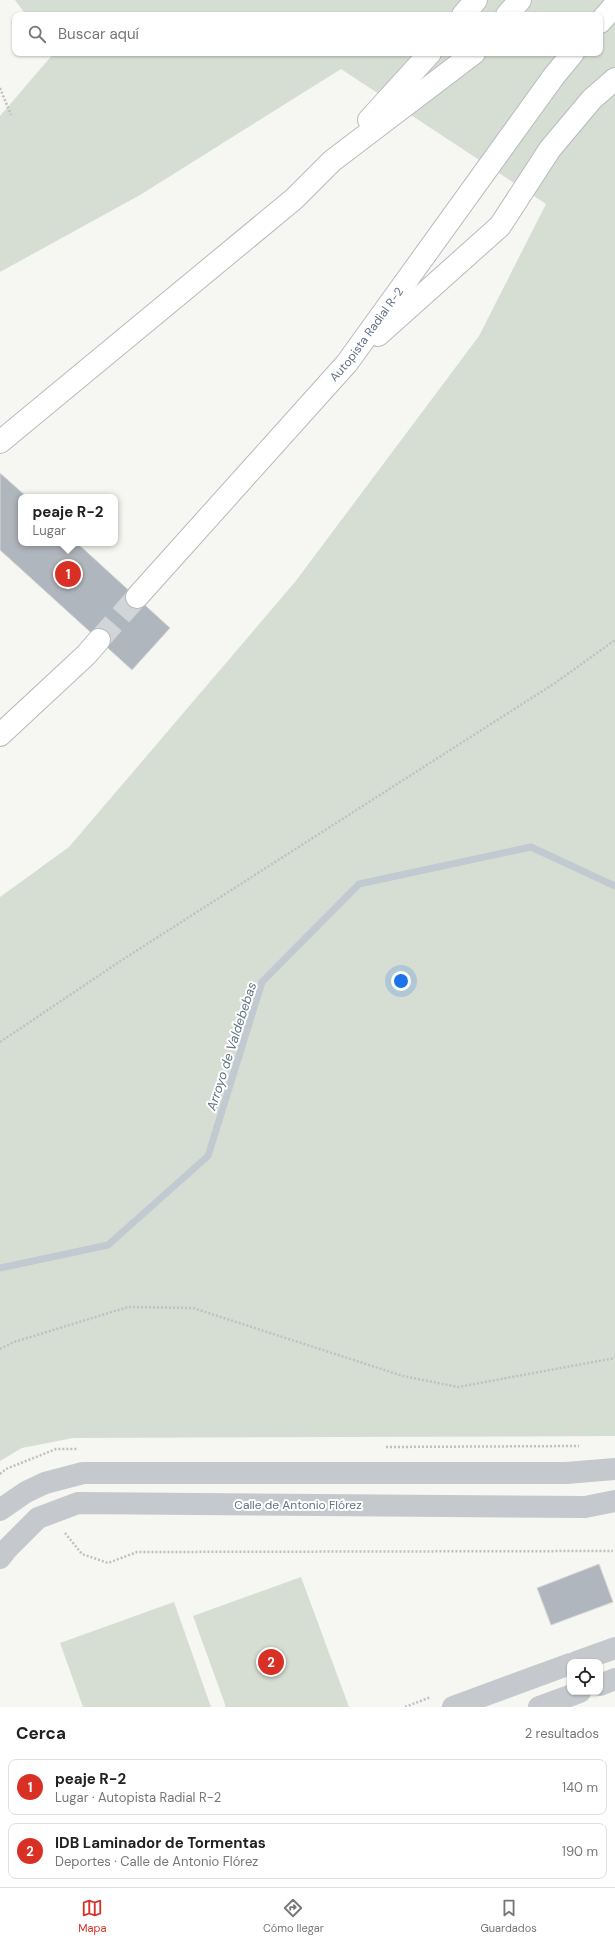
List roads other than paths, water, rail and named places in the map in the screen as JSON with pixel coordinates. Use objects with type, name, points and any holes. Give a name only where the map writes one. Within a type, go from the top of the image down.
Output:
[{"type":"highway","points":[[466,12],[476,0]]},
{"type":"highway","points":[[510,12],[520,0]]},
{"type":"highway","points":[[603,19],[615,5]]},
{"type":"highway","points":[[0,442],[294,199],[332,162],[427,56]]},
{"type":"highway","points":[[332,162],[470,56]]},
{"type":"highway","name":"Autopista Radial R-2","points":[[137,597],[347,362],[554,76],[571,56]]},
{"type":"highway","points":[[347,362],[500,226],[550,149],[583,109],[615,79]]},
{"type":"highway","points":[[0,735],[86,655],[99,640]]},
{"type":"street","points":[[0,1510],[26,1492],[45,1483],[83,1473],[566,1473],[615,1469]]},
{"type":"street","name":"Calle de Antonio Flórez","points":[[0,1558],[38,1518],[78,1504],[585,1507],[615,1501]]},
{"type":"street","points":[[584,1659],[615,1648]]},
{"type":"street","points":[[453,1707],[567,1665]]},
{"type":"street","points":[[603,1683],[615,1679]]},
{"type":"street","points":[[539,1707],[572,1695]]},
{"type":"waterway","name":"Arroyo de Valdebebas","points":[[0,1268],[108,1245],[208,1156],[262,982],[359,884],[531,847],[615,886]]},
{"type":"tunnel","points":[[99,640],[137,597]]},
{"type":"place","name":"peaje R-2","points":[[68,574]]},
{"type":"place","name":"IDB Laminador de Tormentas","points":[[271,1662]]}]
